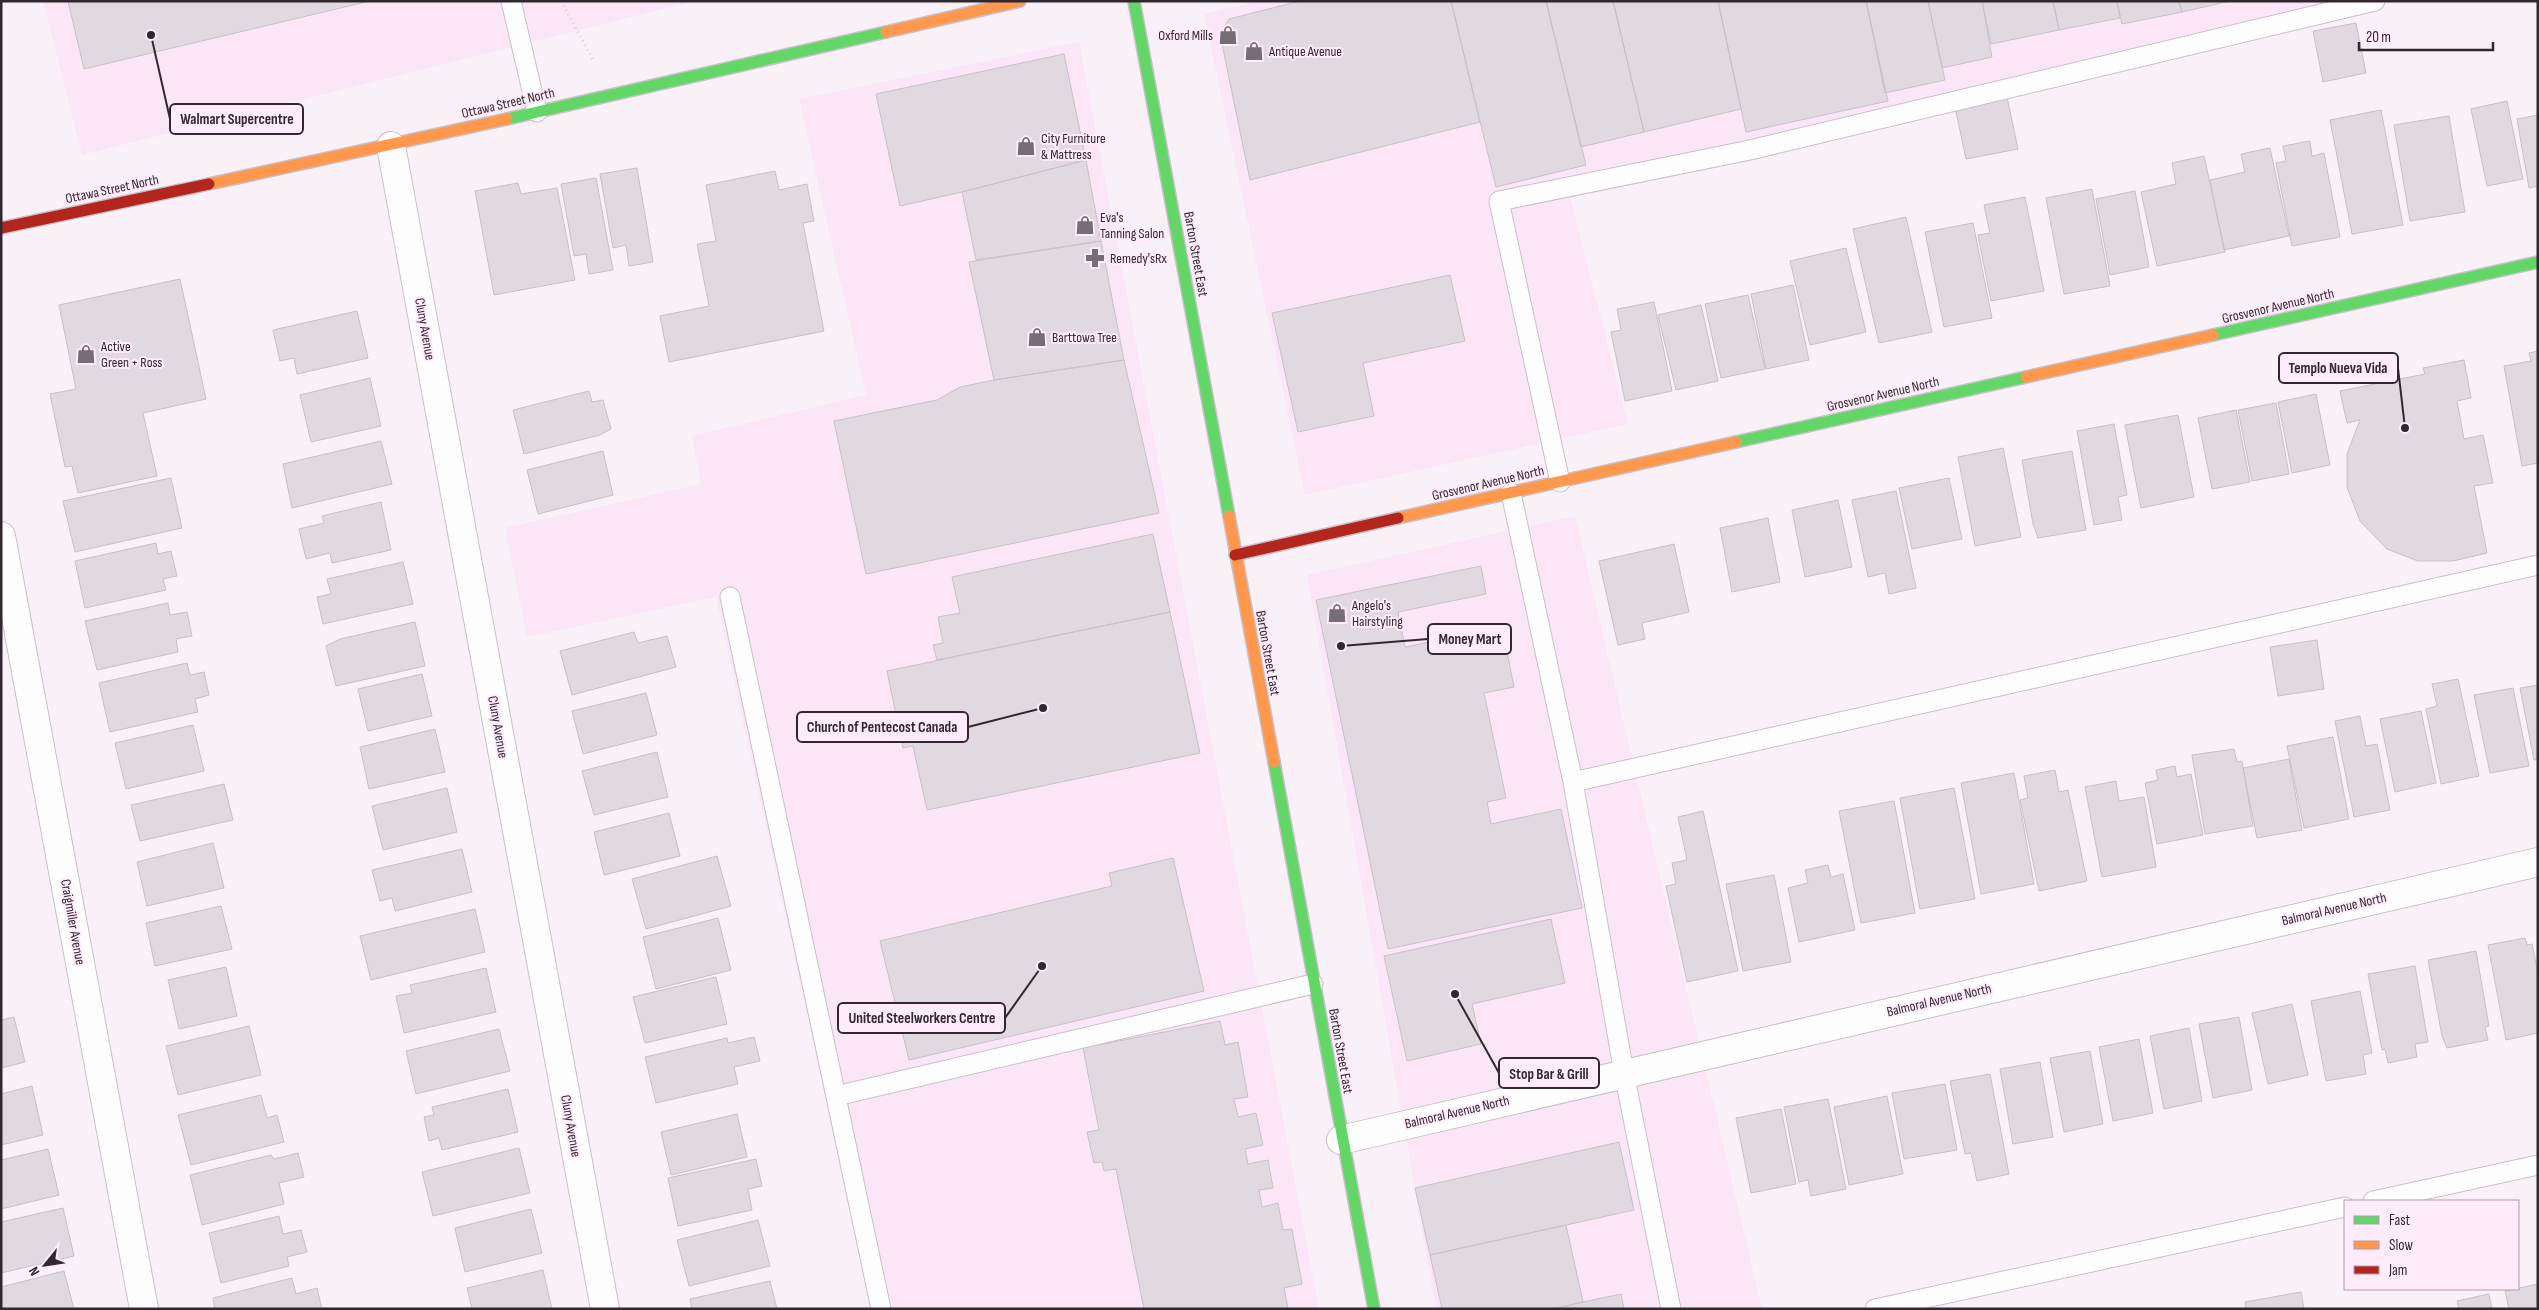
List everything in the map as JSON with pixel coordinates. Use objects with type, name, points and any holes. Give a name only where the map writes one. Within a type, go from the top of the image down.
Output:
[{"type":"main road","name":"Ottawa Street North","points":[[1,228],[391,146],[1020,1]]},
{"type":"main road","name":"Barton Street East","points":[[1134,1],[1374,1309]]},
{"type":"main road","name":"Grosvenor Avenue North","points":[[1235,555],[2538,262]]},
{"type":"street","name":"Cluny Avenue","points":[[391,146],[605,1309]]},
{"type":"street","name":"Craigmiller Avenue","points":[[1,536],[144,1309]]},
{"type":"street","name":"Balmoral Avenue North","points":[[1342,1140],[2538,862]]},
{"type":"lane","points":[[511,1],[537,112]]},
{"type":"lane","points":[[1560,482],[1499,201],[1750,150],[2375,1]]},
{"type":"lane","points":[[1511,494],[1573,782],[1624,1073],[1671,1309]]},
{"type":"lane","points":[[1573,782],[2538,565]]},
{"type":"lane","points":[[730,597],[881,1309]]},
{"type":"lane","points":[[836,1096],[1313,984]]},
{"type":"lane","points":[[2378,1200],[2538,1165]]},
{"type":"lane","points":[[1875,1309],[2344,1207]]},
{"type":"path","points":[[561,1],[576,31],[614,94]]},
{"type":"shaded area","points":[[43,1],[695,1],[82,155]]},
{"type":"shaded area","points":[[1259,1],[2351,1],[1568,189],[1628,424],[1305,495],[1204,14]]},
{"type":"shaded area","points":[[1079,42],[1319,1309],[871,1309],[716,597],[527,637],[505,528],[701,484],[692,436],[866,395],[799,99]]},
{"type":"shaded area","points":[[1575,516],[1762,1309],[1436,1309],[1307,575]]},
{"type":"building","points":[[68,1],[370,1],[84,69]]},
{"type":"building","points":[[1300,1],[1451,1],[1480,122],[1250,180],[1220,34],[1229,19]]},
{"type":"building","points":[[1451,1],[1546,1],[1586,165],[1496,187]]},
{"type":"building","points":[[1546,1],[1613,1],[1644,132],[1581,147]]},
{"type":"building","points":[[1613,1],[1718,1],[1741,109],[1644,132]]},
{"type":"building","points":[[1718,1],[1866,1],[1888,101],[1746,132]]},
{"type":"building","points":[[1866,1],[1928,1],[1945,80],[1885,93]]},
{"type":"building","points":[[1928,1],[1982,1],[1992,57],[1942,68]]},
{"type":"building","points":[[1982,1],[2053,1],[2059,30],[1991,44]]},
{"type":"building","points":[[2053,1],[2117,1],[2120,18],[2059,30]]},
{"type":"building","points":[[2117,1],[2179,1],[2182,12],[2122,24]]},
{"type":"building","points":[[2179,1],[2230,1],[2182,12]]},
{"type":"building","points":[[2356,23],[2366,73],[2323,82],[2313,31]]},
{"type":"building","points":[[1064,54],[1086,160],[900,206],[876,94]]},
{"type":"building","points":[[2007,97],[2018,149],[1966,159],[1955,107]]},
{"type":"building","points":[[2507,101],[2523,179],[2487,186],[2471,109]]},
{"type":"building","points":[[2381,110],[2403,225],[2352,234],[2330,120]]},
{"type":"building","points":[[2538,115],[2538,186],[2529,188],[2517,119]]},
{"type":"building","points":[[2449,116],[2465,212],[2410,221],[2394,125]]},
{"type":"building","points":[[2310,141],[2312,156],[2324,153],[2340,237],[2292,246],[2276,163],[2286,161],[2283,146]]},
{"type":"building","points":[[2270,148],[2289,236],[2224,250],[2210,180],[2245,172],[2241,154]]},
{"type":"building","points":[[2204,156],[2225,252],[2157,266],[2141,192],[2176,184],[2172,163]]},
{"type":"building","points":[[1086,160],[1101,241],[976,260],[962,192]]},
{"type":"building","points":[[637,168],[653,262],[629,266],[626,245],[613,248],[600,174]]},
{"type":"building","points":[[775,171],[779,190],[807,184],[814,221],[803,223],[824,331],[669,362],[660,316],[709,306],[697,244],[716,241],[706,185]]},
{"type":"building","points":[[596,178],[613,270],[589,274],[586,254],[574,256],[561,184]]},
{"type":"building","points":[[518,183],[521,194],[557,188],[575,280],[494,295],[475,191]]},
{"type":"building","points":[[2092,189],[2110,286],[2064,294],[2046,198]]},
{"type":"building","points":[[2135,191],[2149,267],[2110,275],[2096,199]]},
{"type":"building","points":[[2025,197],[2044,291],[1991,301],[1978,235],[1990,233],[1984,205]]},
{"type":"building","points":[[1906,217],[1932,332],[1879,343],[1853,229]]},
{"type":"building","points":[[1973,223],[1992,318],[1944,327],[1925,232]]},
{"type":"building","points":[[1101,241],[1124,360],[994,380],[969,262]]},
{"type":"building","points":[[1846,248],[1866,332],[1810,345],[1790,261]]},
{"type":"building","points":[[1450,275],[1465,341],[1363,363],[1374,416],[1298,432],[1272,313]]},
{"type":"building","points":[[180,279],[206,399],[143,413],[157,476],[78,493],[72,466],[65,467],[50,394],[76,389],[59,305]]},
{"type":"building","points":[[1793,285],[1809,360],[1766,369],[1751,294]]},
{"type":"building","points":[[1748,295],[1765,369],[1721,378],[1705,304]]},
{"type":"building","points":[[1654,302],[1672,391],[1625,401],[1611,332],[1621,330],[1617,309]]},
{"type":"building","points":[[1701,305],[1718,381],[1676,390],[1658,315]]},
{"type":"building","points":[[357,311],[368,358],[297,374],[294,358],[280,361],[273,330]]},
{"type":"building","points":[[2538,351],[2538,463],[2522,466],[2504,366],[2531,361],[2529,353]]},
{"type":"building","points":[[1124,360],[1159,513],[866,574],[834,421],[937,400],[960,387]]},
{"type":"building","points":[[2464,360],[2471,398],[2457,401],[2464,439],[2483,435],[2493,483],[2474,486],[2487,553],[2453,561],[2418,561],[2387,549],[2360,521],[2347,487],[2347,454],[2360,420],[2347,423],[2340,391],[2425,374],[2423,368]]},
{"type":"building","points":[[370,378],[381,426],[311,442],[300,395]]},
{"type":"building","points":[[589,391],[592,402],[603,400],[611,429],[600,435],[524,454],[513,410]]},
{"type":"building","points":[[2316,394],[2330,465],[2292,473],[2278,402]]},
{"type":"building","points":[[2276,403],[2289,474],[2252,481],[2238,410]]},
{"type":"building","points":[[2236,410],[2250,482],[2212,489],[2198,418]]},
{"type":"building","points":[[2178,415],[2194,497],[2141,508],[2125,425]]},
{"type":"building","points":[[2114,424],[2127,495],[2118,497],[2122,520],[2094,525],[2077,431]]},
{"type":"building","points":[[381,441],[392,484],[292,508],[283,464]]},
{"type":"building","points":[[2003,448],[2021,537],[1975,546],[1958,457]]},
{"type":"building","points":[[603,451],[613,495],[538,514],[527,470]]},
{"type":"building","points":[[2072,451],[2086,530],[2038,538],[2033,524],[2022,460]]},
{"type":"building","points":[[171,478],[182,528],[75,552],[63,501]]},
{"type":"building","points":[[1949,478],[1962,539],[1912,549],[1899,488]]},
{"type":"building","points":[[1896,491],[1916,588],[1889,594],[1885,573],[1868,577],[1852,500]]},
{"type":"building","points":[[1838,500],[1852,567],[1805,577],[1792,510]]},
{"type":"building","points":[[381,502],[391,550],[332,563],[330,553],[306,559],[299,529],[324,523],[322,516]]},
{"type":"building","points":[[1768,518],[1780,582],[1732,592],[1720,528]]},
{"type":"building","points":[[1153,534],[1170,612],[937,660],[933,645],[943,643],[938,617],[960,613],[952,577]]},
{"type":"building","points":[[156,543],[158,554],[171,551],[177,576],[163,579],[166,590],[85,608],[75,561]]},
{"type":"building","points":[[1674,544],[1689,612],[1642,623],[1645,639],[1618,645],[1599,561]]},
{"type":"building","points":[[403,562],[413,604],[323,624],[317,597],[331,594],[327,579]]},
{"type":"building","points":[[1481,566],[1486,594],[1398,612],[1405,647],[1502,627],[1514,687],[1484,693],[1506,798],[1487,802],[1491,824],[1561,809],[1582,908],[1388,949],[1316,600]]},
{"type":"building","points":[[168,603],[170,615],[187,612],[192,636],[176,639],[178,652],[97,670],[85,621]]},
{"type":"building","points":[[1170,612],[1200,753],[927,810],[913,746],[903,748],[887,671]]},
{"type":"building","points":[[415,622],[425,666],[336,686],[326,646],[340,639]]},
{"type":"building","points":[[634,632],[638,643],[667,636],[676,667],[572,695],[560,651]]},
{"type":"building","points":[[2317,640],[2324,689],[2278,696],[2270,647]]},
{"type":"building","points":[[187,663],[190,675],[204,672],[209,695],[195,699],[198,712],[110,732],[99,683]]},
{"type":"building","points":[[422,674],[432,716],[368,731],[358,689]]},
{"type":"building","points":[[2458,679],[2479,776],[2441,784],[2426,709],[2437,706],[2432,684]]},
{"type":"building","points":[[2538,685],[2538,759],[2534,760],[2520,688]]},
{"type":"building","points":[[2513,688],[2529,766],[2490,773],[2474,695]]},
{"type":"building","points":[[646,693],[657,735],[583,754],[572,711]]},
{"type":"building","points":[[2421,711],[2436,783],[2395,792],[2380,719]]},
{"type":"building","points":[[2360,716],[2366,746],[2377,744],[2390,810],[2354,817],[2335,721]]},
{"type":"building","points":[[193,725],[204,771],[126,789],[115,743]]},
{"type":"building","points":[[435,729],[445,772],[369,789],[360,747]]},
{"type":"building","points":[[2333,737],[2349,819],[2304,828],[2287,746]]},
{"type":"building","points":[[2234,749],[2237,762],[2242,761],[2253,826],[2205,834],[2192,755]]},
{"type":"building","points":[[657,752],[668,797],[594,815],[582,771]]},
{"type":"building","points":[[2289,759],[2302,830],[2257,838],[2243,768]]},
{"type":"building","points":[[2175,766],[2177,777],[2191,774],[2203,835],[2157,844],[2145,783],[2158,780],[2156,770]]},
{"type":"building","points":[[2055,770],[2059,792],[2068,790],[2087,881],[2039,891],[2020,800],[2028,798],[2024,776]]},
{"type":"building","points":[[2014,773],[2034,884],[1981,894],[1961,783]]},
{"type":"building","points":[[2116,781],[2119,801],[2144,797],[2156,867],[2102,877],[2085,787]]},
{"type":"building","points":[[224,784],[233,820],[140,841],[131,805]]},
{"type":"building","points":[[447,788],[457,832],[383,850],[372,806]]},
{"type":"building","points":[[1954,788],[1975,899],[1920,909],[1900,798]]},
{"type":"building","points":[[1894,801],[1915,913],[1861,923],[1839,811]]},
{"type":"building","points":[[1703,811],[1738,971],[1687,982],[1666,886],[1676,884],[1672,863],[1687,860],[1678,817]]},
{"type":"building","points":[[669,813],[680,856],[604,875],[594,832]]},
{"type":"building","points":[[213,843],[224,888],[147,906],[137,862]]},
{"type":"building","points":[[462,849],[472,892],[395,911],[392,898],[380,901],[372,870]]},
{"type":"building","points":[[717,856],[731,906],[646,929],[632,879]]},
{"type":"building","points":[[1173,858],[1204,991],[909,1060],[880,941],[1112,886],[1109,873]]},
{"type":"building","points":[[1828,865],[1831,877],[1843,874],[1855,930],[1799,942],[1788,888],[1808,883],[1805,870]]},
{"type":"building","points":[[1774,875],[1791,962],[1743,971],[1726,884]]},
{"type":"building","points":[[221,906],[232,949],[155,966],[146,923]]},
{"type":"building","points":[[475,909],[485,952],[371,980],[360,936]]},
{"type":"building","points":[[718,918],[731,970],[656,989],[643,937]]},
{"type":"building","points":[[1551,919],[1565,983],[1472,1004],[1481,1044],[1407,1061],[1384,956]]},
{"type":"building","points":[[2525,938],[2527,945],[2532,944],[2538,973],[2538,1033],[2506,1040],[2488,945]]},
{"type":"building","points":[[2476,951],[2489,1026],[2485,1027],[2488,1040],[2447,1048],[2442,1036],[2428,960]]},
{"type":"building","points":[[2415,966],[2428,1042],[2415,1044],[2417,1057],[2388,1063],[2385,1049],[2382,1050],[2368,974]]},
{"type":"building","points":[[226,967],[237,1016],[179,1029],[168,980]]},
{"type":"building","points":[[486,968],[496,1012],[404,1033],[396,996],[412,993],[410,985]]},
{"type":"building","points":[[716,977],[727,1024],[645,1043],[633,997]]},
{"type":"building","points":[[2360,991],[2372,1053],[2363,1055],[2366,1074],[2326,1081],[2311,1001]]},
{"type":"building","points":[[2292,1004],[2308,1075],[2268,1084],[2252,1013]]},
{"type":"building","points":[[14,1017],[25,1062],[1,1068],[1,1020]]},
{"type":"building","points":[[2239,1017],[2252,1090],[2213,1098],[2199,1024]]},
{"type":"building","points":[[1220,1021],[1225,1045],[1238,1042],[1248,1097],[1234,1099],[1238,1117],[1256,1113],[1263,1145],[1245,1149],[1248,1164],[1268,1160],[1273,1188],[1259,1190],[1262,1207],[1278,1203],[1283,1230],[1292,1229],[1302,1284],[1284,1288],[1288,1309],[1144,1309],[1116,1169],[1104,1171],[1102,1162],[1094,1163],[1087,1132],[1099,1130],[1083,1048]]},
{"type":"building","points":[[249,1026],[261,1075],[178,1095],[166,1046]]},
{"type":"building","points":[[2189,1028],[2202,1101],[2164,1109],[2150,1036]]},
{"type":"building","points":[[499,1029],[510,1071],[416,1094],[406,1051]]},
{"type":"building","points":[[754,1037],[760,1061],[734,1067],[738,1084],[656,1103],[645,1057],[727,1038],[728,1043]]},
{"type":"building","points":[[2139,1039],[2153,1113],[2113,1121],[2099,1047]]},
{"type":"building","points":[[2090,1051],[2103,1124],[2064,1132],[2050,1058]]},
{"type":"building","points":[[2040,1062],[2053,1137],[2013,1144],[2000,1069]]},
{"type":"building","points":[[1990,1074],[2009,1174],[1977,1181],[1971,1153],[1965,1154],[1950,1081]]},
{"type":"building","points":[[1945,1084],[1957,1150],[1904,1159],[1892,1093]]},
{"type":"building","points":[[32,1086],[43,1135],[1,1145],[1,1094]]},
{"type":"building","points":[[508,1089],[518,1132],[442,1150],[439,1138],[429,1141],[424,1117],[434,1115],[432,1107]]},
{"type":"building","points":[[261,1095],[267,1118],[277,1115],[284,1142],[191,1165],[178,1115]]},
{"type":"building","points":[[1887,1096],[1903,1174],[1849,1185],[1834,1107]]},
{"type":"building","points":[[1828,1099],[1846,1189],[1811,1196],[1808,1180],[1799,1182],[1784,1107]]},
{"type":"building","points":[[1781,1109],[1796,1184],[1751,1193],[1736,1118]]},
{"type":"building","points":[[737,1114],[747,1157],[671,1175],[661,1132]]},
{"type":"building","points":[[1619,1142],[1634,1210],[1430,1255],[1415,1188]]},
{"type":"building","points":[[519,1148],[530,1193],[433,1216],[422,1172]]},
{"type":"building","points":[[48,1149],[59,1195],[1,1209],[1,1160]]},
{"type":"building","points":[[298,1153],[304,1177],[279,1183],[284,1204],[202,1225],[190,1175],[271,1155],[274,1159]]},
{"type":"building","points":[[756,1159],[762,1186],[748,1189],[752,1210],[678,1226],[668,1178]]},
{"type":"building","points":[[63,1208],[74,1256],[1,1273],[1,1222]]},
{"type":"building","points":[[531,1209],[542,1253],[465,1272],[455,1228]]},
{"type":"building","points":[[279,1216],[283,1234],[301,1230],[307,1252],[287,1257],[289,1266],[221,1283],[209,1233]]},
{"type":"building","points":[[758,1220],[770,1266],[689,1286],[677,1240]]},
{"type":"building","points":[[1566,1225],[1583,1302],[1553,1309],[1442,1309],[1430,1255]]},
{"type":"building","points":[[543,1270],[552,1309],[472,1309],[467,1288]]},
{"type":"building","points":[[64,1271],[74,1309],[1,1309],[1,1287]]},
{"type":"building","points":[[292,1278],[296,1294],[317,1288],[322,1309],[215,1309],[213,1298]]},
{"type":"building","points":[[770,1281],[777,1309],[692,1309],[690,1299]]},
{"type":"building","points":[[2538,1284],[2538,1309],[2509,1309],[2505,1291],[2519,1290],[2519,1288]]},
{"type":"building","points":[[2301,1292],[2304,1309],[2246,1309],[2245,1302]]},
{"type":"building","points":[[1621,1294],[1624,1309],[1553,1309],[1583,1302]]},
{"type":"building","points":[[2489,1294],[2492,1309],[2459,1309],[2457,1301]]},
{"type":"traffic: fast","points":[[1134,1],[1229,516]]},
{"type":"traffic: fast","points":[[507,119],[886,32]]},
{"type":"traffic: fast","points":[[2213,335],[2538,262]]},
{"type":"traffic: fast","points":[[1736,442],[2026,377]]},
{"type":"traffic: fast","points":[[1274,762],[1374,1309]]},
{"type":"traffic: slow","points":[[886,32],[1020,1]]},
{"type":"traffic: slow","points":[[209,184],[507,119]]},
{"type":"traffic: slow","points":[[2026,377],[2213,335]]},
{"type":"traffic: slow","points":[[1398,518],[1736,442]]},
{"type":"traffic: slow","points":[[1229,516],[1274,762]]},
{"type":"traffic: jam","points":[[1,228],[209,184]]},
{"type":"traffic: jam","points":[[1235,555],[1398,518]]},
{"type":"place","name":"Walmart Supercentre","points":[[151,35]]},
{"type":"place","name":"Oxford Mills","points":[[1228,35]]},
{"type":"place","name":"Antique Avenue","points":[[1254,51]]},
{"type":"place","name":"City Furniture & Mattress","points":[[1026,146]]},
{"type":"place","name":"Eva's Tanning Salon","points":[[1085,225]]},
{"type":"place","name":"Remedy'sRx","points":[[1095,258]]},
{"type":"place","name":"Barttowa Tree","points":[[1037,337]]},
{"type":"place","name":"Active Green + Ross","points":[[86,354]]},
{"type":"place","name":"Templo Nueva Vida","points":[[2405,428]]},
{"type":"place","name":"Angelo's Hairstyling","points":[[1337,613]]},
{"type":"place","name":"Money Mart","points":[[1341,646]]},
{"type":"place","name":"Church of Pentecost Canada","points":[[1043,708]]},
{"type":"place","name":"United Steelworkers Centre","points":[[1042,966]]},
{"type":"place","name":"Stop Bar & Grill","points":[[1455,994]]}]
